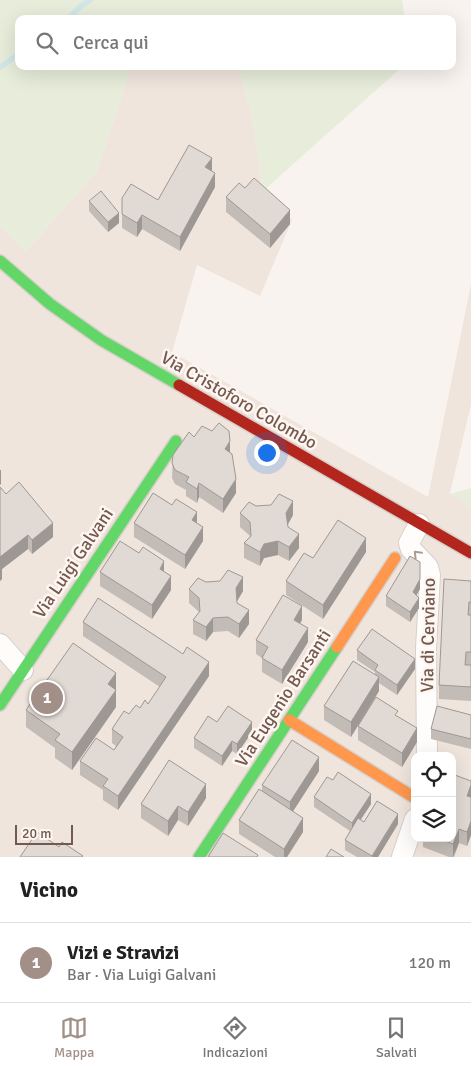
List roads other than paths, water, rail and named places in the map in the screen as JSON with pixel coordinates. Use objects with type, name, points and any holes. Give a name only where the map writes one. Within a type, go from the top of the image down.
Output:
[{"type":"street","name":"Via Cristoforo Colombo","points":[[0,262],[50,304],[101,340],[471,553]]},
{"type":"street","name":"Via Luigi Galvani","points":[[0,705],[176,441]]},
{"type":"street","name":"Via di Cerviano","points":[[419,524],[409,543],[411,549],[428,567],[430,574],[426,649],[427,752]]},
{"type":"street","name":"Via Eugenio Barsanti","points":[[199,857],[395,558]]},
{"type":"street","points":[[0,644],[23,670]]},
{"type":"street","points":[[289,720],[413,797]]},
{"type":"street","points":[[402,857],[411,831]]},
{"type":"waterway","points":[[72,15],[90,0]]},
{"type":"waterway","points":[[0,67],[15,57]]},
{"type":"place","name":"Vizi e Stravizi","points":[[47,698]]}]
